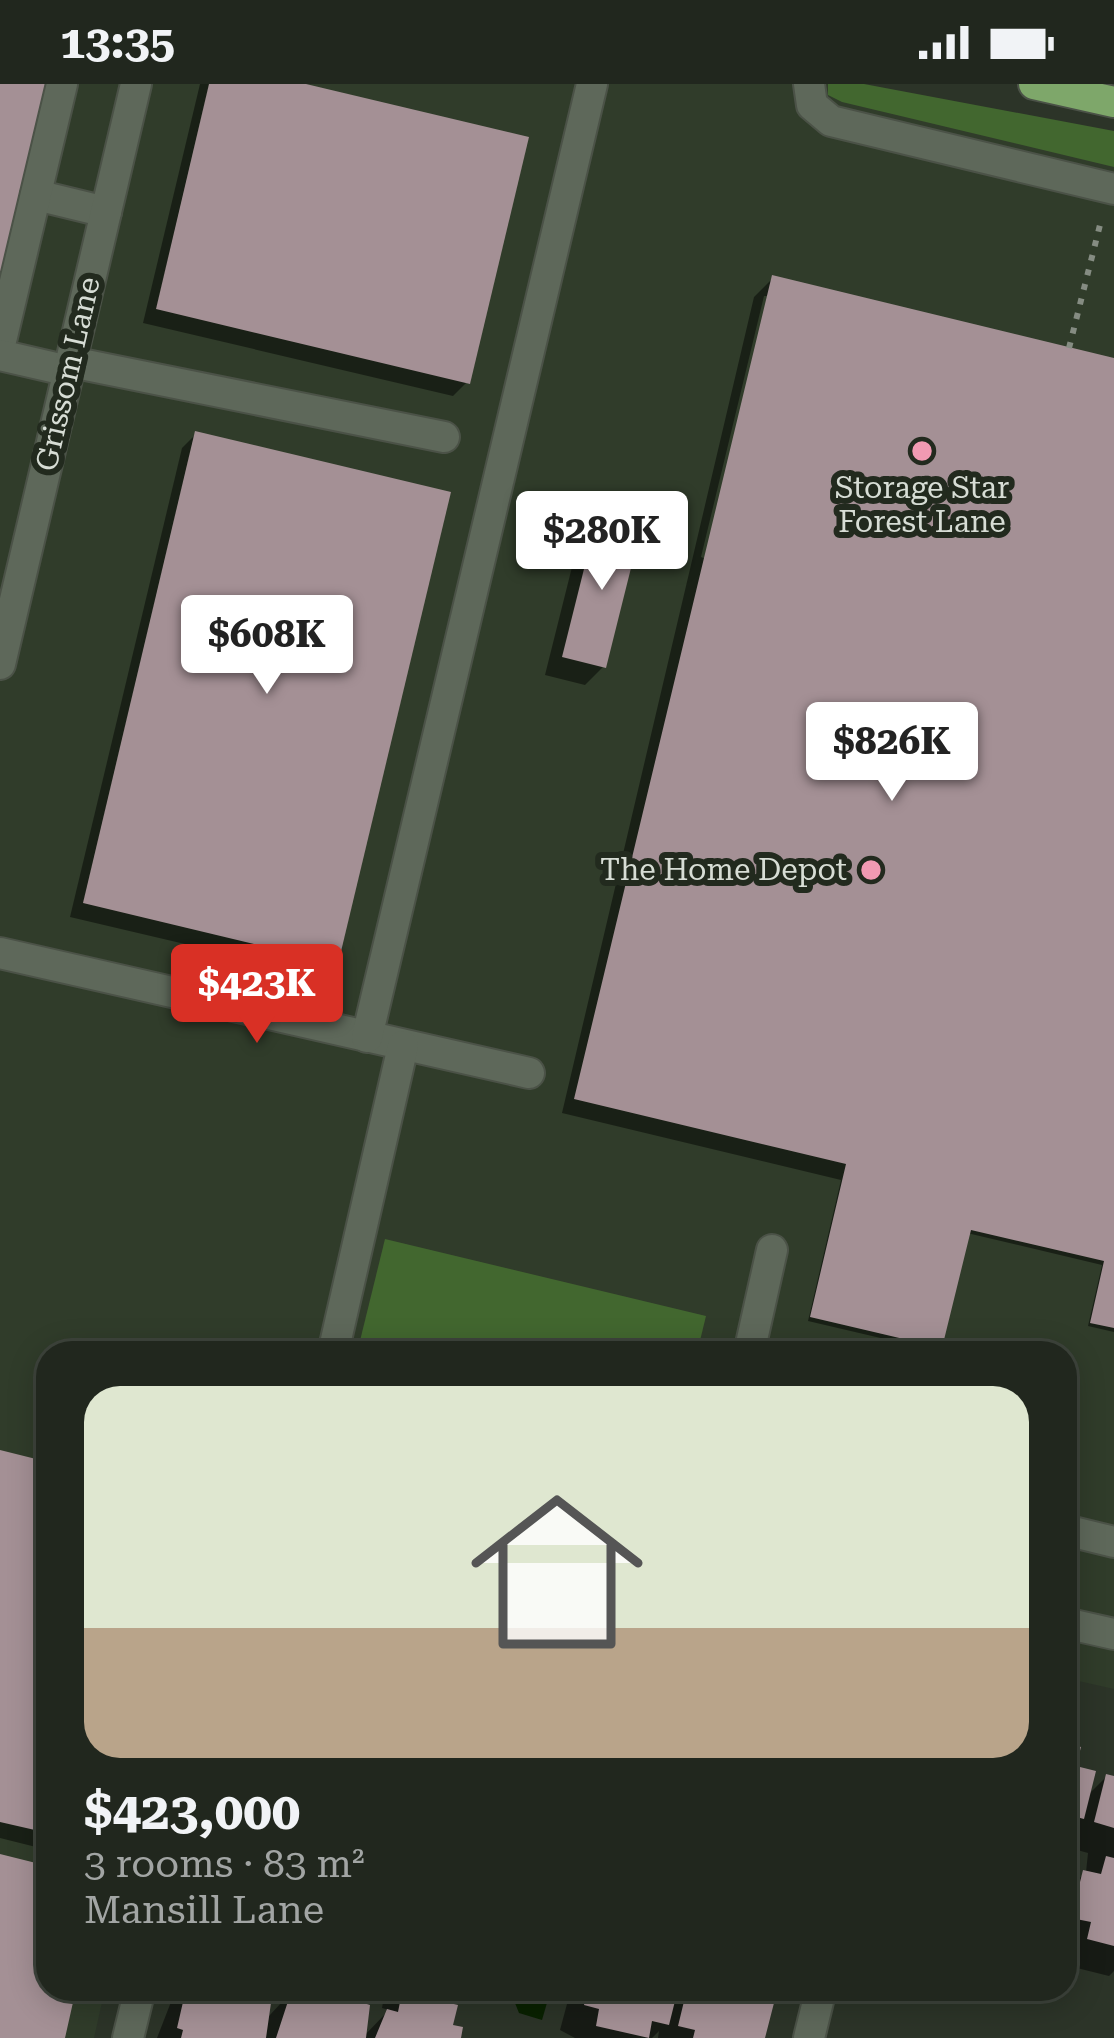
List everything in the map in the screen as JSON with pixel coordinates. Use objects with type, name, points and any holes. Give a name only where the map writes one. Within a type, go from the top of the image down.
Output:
[{"type":"main road","points":[[1034,84],[1114,101]]},
{"type":"street","points":[[0,345],[62,84]]},
{"type":"street","name":"Grissom Lane","points":[[0,664],[15,530],[70,367],[136,84]]},
{"type":"street","points":[[367,1037],[592,84]]},
{"type":"street","points":[[808,84],[812,105],[831,121],[1112,188]]},
{"type":"street","points":[[36,195],[106,212]]},
{"type":"street","points":[[0,356],[444,437]]},
{"type":"street","points":[[0,953],[529,1073]]},
{"type":"street","points":[[336,1341],[403,1046]]},
{"type":"street","points":[[752,1341],[772,1250]]},
{"type":"street","points":[[1077,1534],[1114,1542]]},
{"type":"street","points":[[1077,1626],[1114,1634]]},
{"type":"street","points":[[128,2038],[137,2001]]},
{"type":"street","points":[[809,2038],[818,2001]]},
{"type":"path","points":[[1069,348],[1112,188]]},
{"type":"shaded area","points":[[0,84],[835,84],[1114,140],[1114,1689],[1077,1681],[1077,1341],[36,1341],[36,2001],[102,2001],[94,2038],[0,2038]]},
{"type":"shaded area","points":[[828,84],[864,84],[1114,131],[1114,167],[842,102],[828,95]]},
{"type":"shaded area","points":[[385,1239],[706,1316],[700,1341],[360,1341]]},
{"type":"shaded area","points":[[548,2001],[542,2020],[519,2013],[515,2003]]},
{"type":"building","points":[[0,84],[47,84],[2,273],[0,273]]},
{"type":"building","points":[[209,84],[306,84],[529,137],[470,384],[156,309]]},
{"type":"building","name":"The Home Depot","points":[[772,275],[1114,358],[1114,1328],[1090,1323],[1104,1261],[971,1230],[944,1341],[912,1341],[810,1317],[846,1164],[574,1099]]},
{"type":"building","points":[[195,431],[451,492],[338,964],[83,903]]},
{"type":"building","points":[[597,517],[641,528],[606,668],[562,657]]},
{"type":"building","points":[[0,1450],[36,1459],[36,1830],[0,1822]]},
{"type":"building","points":[[1077,1766],[1096,1771],[1084,1819],[1077,1817]]},
{"type":"building","points":[[1106,1774],[1114,1776],[1114,1828],[1094,1822]]},
{"type":"building","points":[[0,1854],[36,1863],[36,2001],[73,2001],[65,2038],[0,2038]]},
{"type":"building","points":[[1106,1856],[1114,1858],[1114,1946],[1087,1939],[1091,1922],[1077,1919],[1083,1870],[1101,1874]]},
{"type":"building","points":[[183,2001],[271,2001],[266,2038],[181,2038],[183,2030],[177,2028]]},
{"type":"building","points":[[288,2001],[370,2005],[366,2038],[276,2038]]},
{"type":"building","points":[[400,2001],[458,2005],[453,2025],[463,2027],[461,2038],[375,2038],[387,2009],[398,2012]]},
{"type":"building","points":[[585,2001],[675,2001],[669,2025],[652,2021],[649,2038],[596,2026],[599,2009],[584,2005]]},
{"type":"building","points":[[684,2001],[774,2003],[765,2038],[693,2038],[695,2030],[678,2026]]},
{"type":"place","name":"Storage Star Forest Lane","points":[[922,451]]},
{"type":"place","name":"The Home Depot","points":[[871,870]]}]
